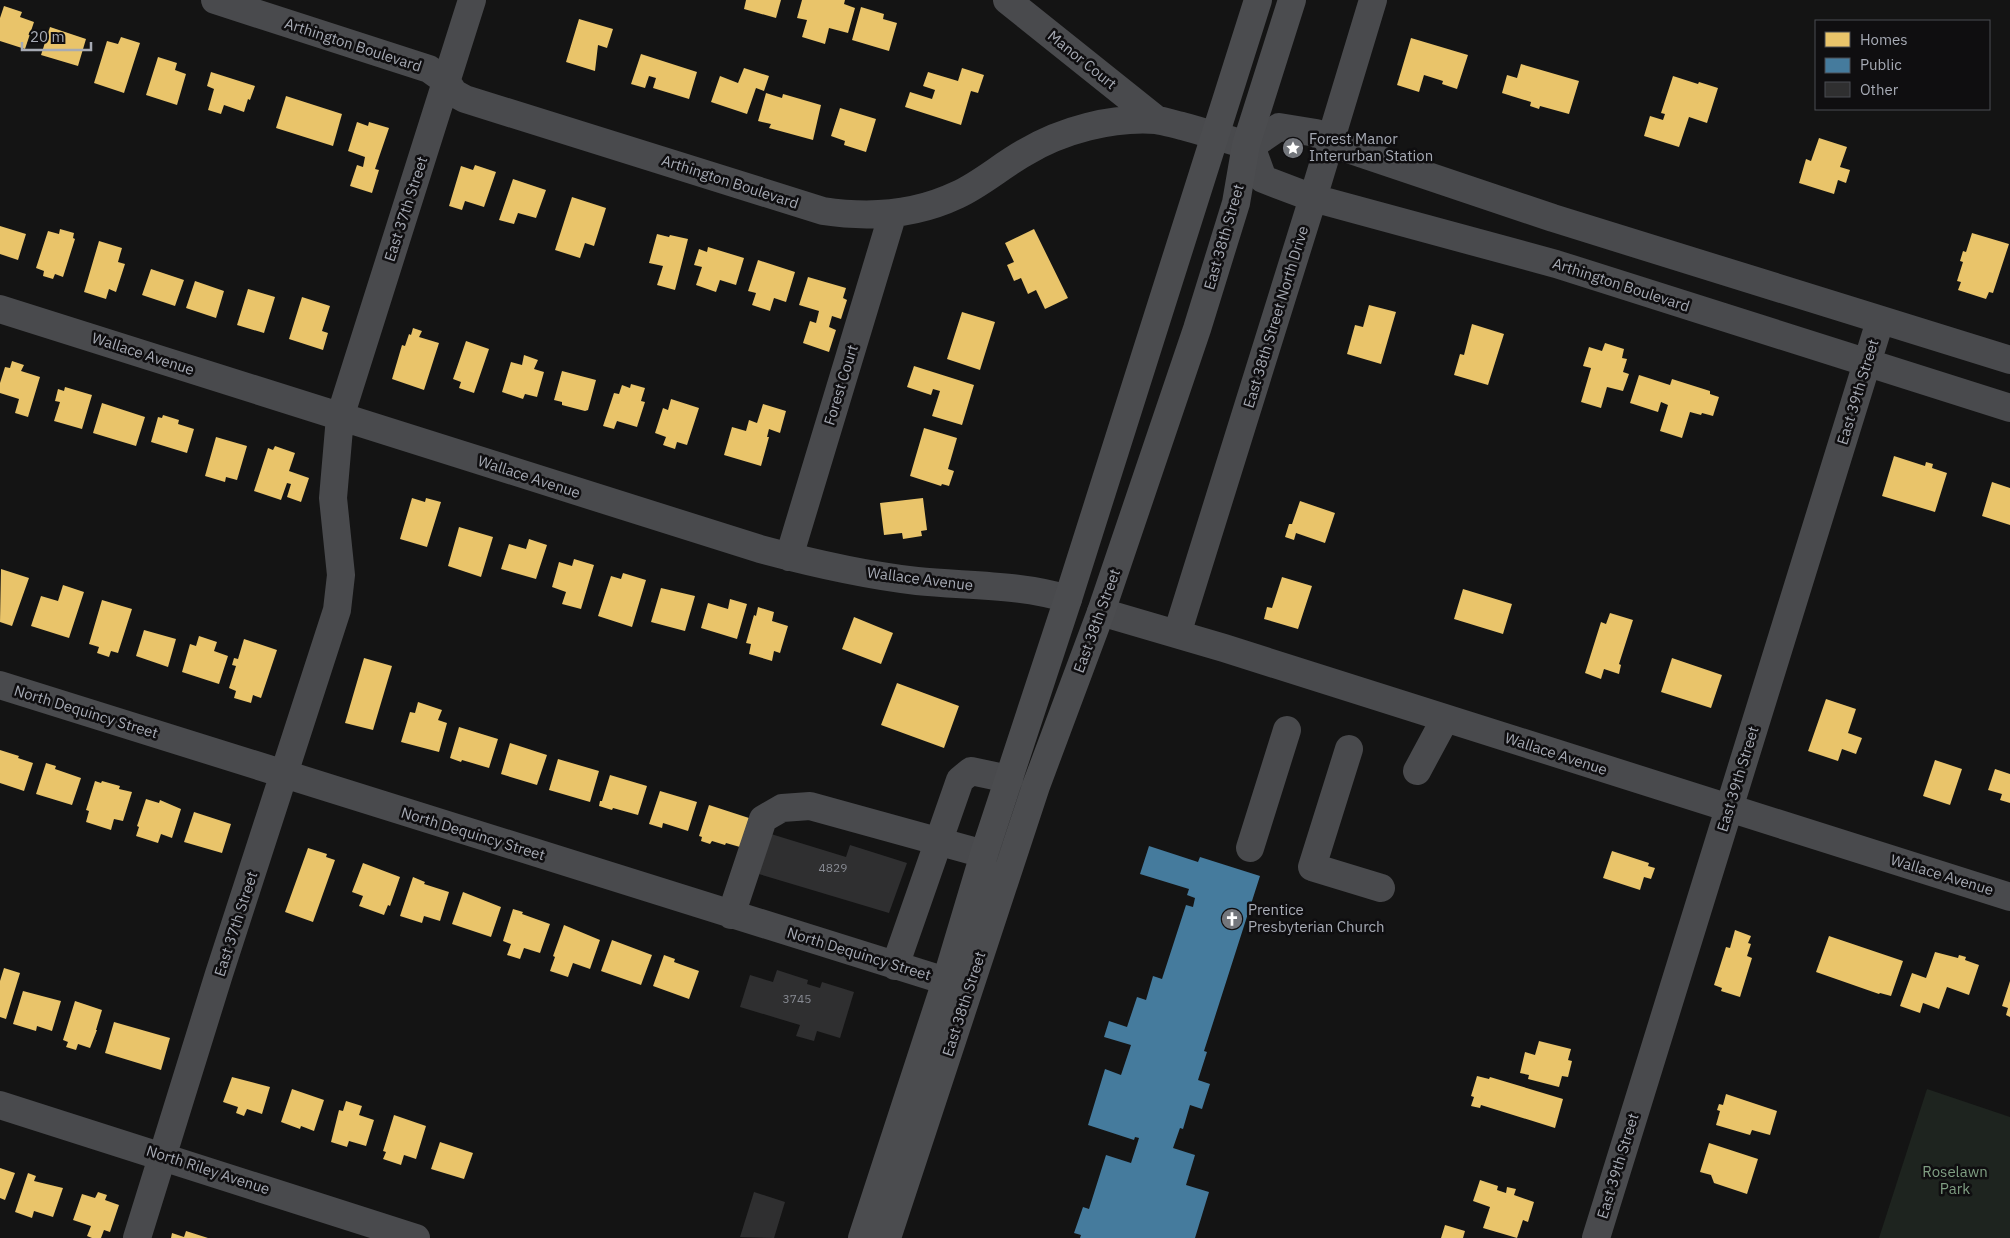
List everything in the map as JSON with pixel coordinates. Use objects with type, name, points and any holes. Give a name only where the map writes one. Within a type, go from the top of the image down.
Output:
[{"type":"main road","name":"East 38th Street","points":[[862,1238],[946,981],[984,854],[1068,599],[1258,0]]},
{"type":"main road","name":"East 38th Street","points":[[887,1238],[1036,786],[1102,612],[1197,330],[1236,204],[1249,145],[1292,0]]},
{"type":"street","name":"Arthington Boulevard","points":[[215,0],[429,69],[447,82],[451,90],[465,99],[811,208],[846,214],[893,213],[926,207],[955,196],[1024,153],[1073,131],[1110,123],[1157,120],[1249,145],[1263,179],[1314,198],[1556,264],[1866,364],[2010,408]]},
{"type":"street","name":"Manor Court","points":[[1007,0],[1157,120]]},
{"type":"street","name":"East 38th Street North Drive","points":[[1177,634],[1314,198],[1373,0]]},
{"type":"street","name":"East 37th Street","points":[[137,1238],[219,974],[337,610],[341,575],[334,498],[340,417],[447,82],[477,4]]},
{"type":"street","points":[[1249,145],[1280,127],[1316,133],[1330,143],[1562,220],[1880,321],[2010,360]]},
{"type":"street","name":"Forest Court","points":[[789,556],[893,213]]},
{"type":"street","name":"Wallace Avenue","points":[[0,309],[712,535],[789,556],[887,577],[1032,590],[1068,599]]},
{"type":"street","name":"East 39th Street","points":[[1596,1238],[1880,321]]},
{"type":"street","name":"Wallace Avenue","points":[[1102,612],[2010,896]]},
{"type":"street","name":"North Dequincy Street","points":[[0,685],[946,981]]},
{"type":"street","points":[[1417,772],[1445,719]]},
{"type":"street","points":[[1250,848],[1287,730]]},
{"type":"street","points":[[1349,749],[1312,867],[1381,888]]},
{"type":"street","points":[[896,966],[960,780],[971,771],[1009,779]]},
{"type":"street","points":[[731,915],[764,820],[782,808],[810,806],[984,854]]},
{"type":"street","name":"North Riley Avenue","points":[[0,1104],[416,1238]]},
{"type":"green space","name":"Roselawn Park","points":[[1927,1089],[2010,1117],[2010,1238],[1879,1238]]},
{"type":"building: Homes","points":[[746,0],[781,0],[776,18],[744,9]]},
{"type":"building: Homes","points":[[802,0],[845,0],[844,4],[855,8],[848,33],[829,28],[825,44],[802,37],[807,20],[797,18]]},
{"type":"building: Homes","points":[[4,6],[22,12],[20,17],[34,22],[25,49],[0,41],[0,18]]},
{"type":"building: Homes","points":[[861,7],[884,14],[883,19],[897,23],[889,51],[852,40]]},
{"type":"building: Homes","points":[[579,19],[613,29],[607,48],[598,45],[595,71],[566,62]]},
{"type":"building: Homes","points":[[50,27],[86,39],[78,66],[41,55]]},
{"type":"building: Homes","points":[[121,37],[140,43],[124,93],[94,83],[107,41],[118,44]]},
{"type":"building: Homes","points":[[1411,38],[1468,55],[1457,89],[1442,84],[1443,81],[1424,75],[1419,92],[1397,85]]},
{"type":"building: Homes","points":[[641,54],[697,72],[689,99],[653,88],[656,78],[649,76],[645,88],[631,84]]},
{"type":"building: Homes","points":[[158,57],[177,63],[175,70],[186,74],[177,105],[146,95]]},
{"type":"building: Homes","points":[[1521,64],[1579,81],[1569,114],[1540,106],[1539,109],[1530,106],[1531,102],[1502,93],[1507,75],[1517,78]]},
{"type":"building: Homes","points":[[744,68],[769,76],[764,91],[756,88],[747,114],[711,102],[720,76],[738,83]]},
{"type":"building: Homes","points":[[962,68],[984,75],[978,93],[971,91],[961,125],[905,107],[910,92],[932,99],[935,90],[923,86],[928,72],[958,81]]},
{"type":"building: Homes","points":[[211,72],[255,86],[244,112],[224,105],[221,114],[208,110],[214,89],[207,86]]},
{"type":"building: Homes","points":[[1673,76],[1718,88],[1707,123],[1689,117],[1679,147],[1644,136],[1650,116],[1663,120],[1665,114],[1661,113]]},
{"type":"building: Homes","points":[[766,93],[782,98],[783,94],[821,105],[813,140],[769,128],[771,124],[758,121]]},
{"type":"building: Homes","points":[[286,96],[342,114],[333,146],[276,128]]},
{"type":"building: Homes","points":[[840,108],[876,119],[866,152],[844,145],[845,141],[831,136]]},
{"type":"building: Homes","points":[[357,122],[368,126],[369,122],[389,128],[375,169],[379,170],[372,193],[350,186],[357,165],[363,167],[365,157],[348,151]]},
{"type":"building: Homes","points":[[1819,138],[1847,147],[1840,167],[1850,170],[1846,183],[1838,180],[1834,194],[1799,183],[1806,159],[1811,161]]},
{"type":"building: Homes","points":[[475,165],[496,172],[484,207],[465,201],[462,210],[449,206],[461,166],[473,170]]},
{"type":"building: Homes","points":[[513,179],[546,190],[536,218],[518,213],[514,224],[499,220]]},
{"type":"building: Homes","points":[[572,197],[606,208],[594,246],[585,243],[580,258],[555,250]]},
{"type":"building: Homes","points":[[0,226],[26,234],[18,260],[0,254]]},
{"type":"building: Homes","points":[[60,229],[74,233],[73,238],[75,239],[63,277],[55,274],[53,279],[43,276],[44,271],[36,268],[48,231],[59,234]]},
{"type":"building: Homes","points":[[1034,229],[1068,298],[1045,309],[1036,290],[1028,294],[1021,278],[1014,281],[1007,265],[1014,262],[1005,243]]},
{"type":"building: Homes","points":[[1972,233],[2009,244],[1993,293],[1989,292],[1986,299],[1958,290],[1961,282],[1957,281],[1963,262],[1960,261],[1963,251],[1966,252]]},
{"type":"building: Homes","points":[[657,234],[688,239],[675,290],[657,285],[663,266],[649,263]]},
{"type":"building: Homes","points":[[99,241],[122,248],[118,262],[125,264],[116,292],[109,289],[106,299],[84,292]]},
{"type":"building: Homes","points":[[708,247],[744,258],[736,285],[720,280],[716,292],[696,285],[702,267],[694,265],[699,249],[707,252]]},
{"type":"building: Homes","points":[[758,260],[795,272],[786,302],[774,298],[770,311],[752,305],[756,293],[748,291]]},
{"type":"building: Homes","points":[[151,269],[184,280],[175,306],[142,295]]},
{"type":"building: Homes","points":[[808,277],[846,288],[843,298],[847,300],[841,319],[832,316],[829,327],[836,330],[829,352],[803,343],[810,321],[816,323],[819,311],[799,305]]},
{"type":"building: Homes","points":[[195,281],[224,291],[216,318],[186,308]]},
{"type":"building: Homes","points":[[248,289],[275,297],[264,333],[237,325]]},
{"type":"building: Homes","points":[[302,297],[330,306],[322,331],[328,333],[323,350],[289,339]]},
{"type":"building: Homes","points":[[1369,305],[1396,312],[1381,364],[1347,354],[1355,325],[1363,327]]},
{"type":"building: Homes","points":[[962,312],[995,322],[980,370],[947,359]]},
{"type":"building: Homes","points":[[1472,324],[1504,334],[1488,385],[1454,375],[1460,354],[1464,355]]},
{"type":"building: Homes","points":[[413,328],[422,331],[419,337],[439,343],[424,390],[392,379],[402,345],[405,346]]},
{"type":"building: Homes","points":[[466,341],[489,349],[474,393],[459,388],[461,382],[453,379]]},
{"type":"building: Homes","points":[[1605,343],[1624,349],[1622,358],[1627,359],[1623,372],[1629,374],[1623,391],[1607,387],[1601,408],[1581,402],[1591,368],[1583,366],[1589,347],[1602,351]]},
{"type":"building: Homes","points":[[524,355],[538,360],[534,369],[544,372],[537,397],[525,394],[523,399],[502,392],[511,362],[522,365]]},
{"type":"building: Homes","points":[[12,361],[24,365],[21,371],[40,377],[28,417],[15,413],[19,399],[0,393],[0,383],[5,367],[10,368]]},
{"type":"building: Homes","points":[[914,366],[974,385],[962,425],[932,416],[940,391],[933,389],[931,395],[907,387]]},
{"type":"building: Homes","points":[[562,371],[596,380],[588,410],[585,411],[562,405],[562,402],[554,400]]},
{"type":"building: Homes","points":[[1639,375],[1670,385],[1672,379],[1710,391],[1710,394],[1719,397],[1713,416],[1690,412],[1682,438],[1660,431],[1668,405],[1661,402],[1658,412],[1630,403]]},
{"type":"building: Homes","points":[[631,384],[645,388],[641,401],[645,402],[637,427],[617,421],[614,429],[603,426],[614,393],[619,394],[622,385],[630,388]]},
{"type":"building: Homes","points":[[65,387],[92,395],[82,429],[54,421],[60,402],[55,401],[58,389],[64,391]]},
{"type":"building: Homes","points":[[671,399],[699,408],[687,445],[677,442],[675,449],[663,445],[666,437],[655,433],[663,408],[668,410]]},
{"type":"building: Homes","points":[[102,403],[145,417],[136,446],[93,433]]},
{"type":"building: Homes","points":[[763,404],[786,411],[780,433],[769,429],[767,437],[769,437],[761,466],[724,455],[732,427],[746,431],[749,420],[757,423]]},
{"type":"building: Homes","points":[[163,415],[179,420],[178,424],[194,429],[187,453],[151,442],[158,417],[162,418]]},
{"type":"building: Homes","points":[[924,428],[957,438],[948,469],[954,471],[949,486],[942,484],[941,486],[910,476]]},
{"type":"building: Homes","points":[[216,437],[247,446],[237,480],[226,477],[225,482],[205,476]]},
{"type":"building: Homes","points":[[275,446],[295,453],[289,471],[309,478],[301,502],[287,497],[291,484],[287,483],[281,500],[254,491],[268,448],[273,450]]},
{"type":"building: Homes","points":[[1894,456],[1925,466],[1926,462],[1933,464],[1932,468],[1947,473],[1935,512],[1882,496]]},
{"type":"building: Homes","points":[[1992,482],[2010,488],[2010,525],[1982,516]]},
{"type":"building: Homes","points":[[412,498],[425,502],[426,498],[441,502],[427,547],[400,539]]},
{"type":"building: Homes","points":[[923,498],[927,530],[921,531],[922,536],[903,539],[902,533],[884,535],[880,503]]},
{"type":"building: Homes","points":[[1300,501],[1335,513],[1325,543],[1296,533],[1294,540],[1285,537]]},
{"type":"building: Homes","points":[[459,527],[493,537],[481,577],[448,566]]},
{"type":"building: Homes","points":[[529,539],[547,545],[536,579],[501,569],[509,544],[526,549]]},
{"type":"building: Homes","points":[[574,559],[594,565],[581,609],[562,604],[566,592],[552,587],[559,562],[572,566]]},
{"type":"building: Homes","points":[[1,569],[29,578],[12,626],[0,622]]},
{"type":"building: Homes","points":[[623,573],[646,580],[632,627],[598,616],[611,576],[621,579]]},
{"type":"building: Homes","points":[[1282,577],[1312,586],[1298,629],[1264,619],[1267,607],[1272,608]]},
{"type":"building: Homes","points":[[63,585],[84,592],[69,638],[31,626],[41,596],[58,601]]},
{"type":"building: Homes","points":[[661,588],[695,596],[685,631],[651,622]]},
{"type":"building: Homes","points":[[1463,589],[1512,604],[1503,634],[1454,619]]},
{"type":"building: Homes","points":[[730,599],[747,604],[737,639],[701,628],[708,603],[728,609]]},
{"type":"building: Homes","points":[[102,600],[132,609],[118,653],[111,651],[109,657],[97,653],[99,647],[89,644]]},
{"type":"building: Homes","points":[[758,607],[774,612],[772,621],[788,626],[780,653],[774,651],[772,661],[749,654],[751,644],[746,643]]},
{"type":"building: Homes","points":[[1610,613],[1633,620],[1619,664],[1621,665],[1619,674],[1604,669],[1601,679],[1585,673],[1601,622],[1606,624]]},
{"type":"building: Homes","points":[[854,617],[893,633],[881,664],[842,649]]},
{"type":"building: Homes","points":[[144,630],[176,639],[168,667],[136,656]]},
{"type":"building: Homes","points":[[199,636],[217,642],[214,651],[228,656],[219,684],[182,672],[190,644],[196,646]]},
{"type":"building: Homes","points":[[244,639],[277,650],[261,698],[253,695],[251,703],[234,698],[236,691],[229,688],[236,666],[232,665],[234,658],[238,659]]},
{"type":"building: Homes","points":[[364,658],[392,666],[373,730],[345,723]]},
{"type":"building: Homes","points":[[1672,658],[1722,675],[1711,708],[1661,692]]},
{"type":"building: Homes","points":[[897,683],[959,706],[944,748],[881,725]]},
{"type":"building: Homes","points":[[1826,699],[1856,709],[1848,733],[1862,738],[1856,754],[1842,749],[1838,761],[1808,751]]},
{"type":"building: Homes","points":[[418,702],[442,710],[438,720],[447,723],[439,752],[401,742],[410,712],[415,713]]},
{"type":"building: Homes","points":[[459,727],[498,739],[489,768],[450,758]]},
{"type":"building: Homes","points":[[510,743],[547,755],[537,785],[501,774]]},
{"type":"building: Homes","points":[[0,750],[33,763],[24,791],[0,783]]},
{"type":"building: Homes","points":[[558,759],[599,771],[590,802],[549,790]]},
{"type":"building: Homes","points":[[1935,760],[1962,769],[1950,805],[1923,796]]},
{"type":"building: Homes","points":[[46,763],[56,766],[55,769],[81,778],[72,805],[36,794]]},
{"type":"building: Homes","points":[[1995,769],[2010,774],[2010,803],[2000,800],[2002,794],[1988,790]]},
{"type":"building: Homes","points":[[610,775],[647,786],[638,815],[599,806]]},
{"type":"building: Homes","points":[[95,781],[120,786],[119,789],[132,792],[123,821],[114,819],[111,830],[86,822],[89,811],[86,810]]},
{"type":"building: Homes","points":[[660,791],[697,802],[688,831],[663,823],[662,828],[649,824]]},
{"type":"building: Homes","points":[[146,799],[159,803],[160,800],[181,809],[172,838],[161,834],[158,843],[136,836],[139,827],[137,826]]},
{"type":"building: Homes","points":[[709,805],[749,818],[740,847],[726,843],[725,845],[712,841],[710,844],[701,841],[702,837],[699,836]]},
{"type":"building: Homes","points":[[194,812],[231,824],[222,853],[184,842]]},
{"type":"building: Homes","points":[[308,848],[327,854],[326,857],[335,860],[313,922],[285,912]]},
{"type":"building: Homes","points":[[1612,851],[1649,863],[1648,866],[1655,868],[1651,879],[1644,877],[1640,890],[1603,878]]},
{"type":"building: Homes","points":[[363,863],[400,877],[390,906],[388,905],[384,915],[359,906],[363,896],[352,892]]},
{"type":"building: Homes","points":[[413,877],[425,882],[424,884],[449,892],[440,921],[424,916],[422,923],[400,916]]},
{"type":"building: Homes","points":[[463,892],[501,907],[491,937],[452,924]]},
{"type":"building: Homes","points":[[513,909],[550,924],[540,953],[524,948],[520,959],[507,955],[511,944],[503,941]]},
{"type":"building: Homes","points":[[564,925],[600,940],[590,969],[573,963],[568,977],[550,971]]},
{"type":"building: Homes","points":[[1735,930],[1751,936],[1748,943],[1751,944],[1747,956],[1752,958],[1740,997],[1721,991],[1722,988],[1714,985],[1726,947],[1730,948]]},
{"type":"building: Homes","points":[[1829,936],[1903,961],[1891,996],[1879,994],[1816,972]]},
{"type":"building: Homes","points":[[612,940],[652,955],[641,985],[601,971]]},
{"type":"building: Homes","points":[[1935,952],[1958,958],[1959,955],[1966,957],[1965,960],[1979,965],[1969,995],[1947,987],[1939,1009],[1923,1003],[1920,1013],[1900,1006],[1912,973],[1926,978]]},
{"type":"building: Homes","points":[[664,955],[675,959],[674,962],[699,971],[689,999],[653,986]]},
{"type":"building: Homes","points":[[4,968],[20,973],[6,1019],[0,1017],[0,981]]},
{"type":"building: Homes","points":[[2010,981],[2010,1017],[2006,1015],[2008,1008],[2002,1006]]},
{"type":"building: Homes","points":[[23,991],[61,1001],[52,1031],[37,1026],[36,1031],[13,1024]]},
{"type":"building: Homes","points":[[75,1001],[102,1010],[90,1048],[78,1044],[76,1050],[66,1047],[68,1042],[63,1040]]},
{"type":"building: Homes","points":[[114,1022],[170,1038],[161,1070],[105,1053]]},
{"type":"building: Homes","points":[[1539,1041],[1571,1049],[1568,1060],[1572,1061],[1568,1077],[1562,1076],[1559,1087],[1528,1079],[1529,1075],[1520,1073],[1525,1052],[1535,1055]]},
{"type":"building: Homes","points":[[1477,1076],[1489,1079],[1490,1077],[1563,1099],[1555,1128],[1481,1105],[1480,1108],[1471,1106],[1474,1097],[1471,1096]]},
{"type":"building: Homes","points":[[232,1077],[270,1087],[262,1114],[247,1109],[244,1116],[236,1113],[238,1107],[223,1102]]},
{"type":"building: Homes","points":[[292,1089],[324,1100],[314,1131],[301,1126],[300,1129],[281,1122]]},
{"type":"building: Homes","points":[[1726,1094],[1777,1111],[1770,1135],[1752,1130],[1750,1135],[1716,1125],[1720,1111],[1717,1110],[1719,1104],[1723,1105]]},
{"type":"building: Homes","points":[[346,1101],[362,1106],[359,1115],[374,1120],[366,1146],[349,1141],[347,1147],[331,1142],[339,1110],[343,1111]]},
{"type":"building: Homes","points":[[394,1115],[426,1126],[416,1159],[404,1155],[401,1165],[383,1159],[386,1152],[383,1151]]},
{"type":"building: Homes","points":[[440,1142],[473,1153],[464,1179],[431,1169]]},
{"type":"building: Homes","points":[[1709,1143],[1758,1159],[1747,1194],[1714,1183],[1711,1175],[1700,1172]]},
{"type":"building: Homes","points":[[0,1168],[15,1173],[5,1200],[0,1198]]},
{"type":"building: Homes","points":[[28,1173],[36,1176],[34,1181],[63,1188],[53,1217],[34,1211],[32,1218],[15,1212]]},
{"type":"building: Homes","points":[[1480,1180],[1498,1186],[1497,1190],[1506,1193],[1507,1187],[1516,1189],[1514,1195],[1534,1202],[1528,1222],[1523,1220],[1517,1238],[1483,1228],[1490,1207],[1473,1201]]},
{"type":"building: Homes","points":[[98,1192],[107,1195],[105,1200],[119,1205],[110,1232],[104,1230],[101,1238],[92,1238],[87,1236],[91,1226],[73,1220],[82,1194],[95,1198]]},
{"type":"building: Homes","points":[[1445,1225],[1465,1231],[1463,1238],[1441,1238]]},
{"type":"building: Homes","points":[[186,1231],[208,1238],[171,1238],[172,1233],[184,1237]]},
{"type":"building: Public","points":[[1149,846],[1198,862],[1200,857],[1260,876],[1204,1051],[1207,1052],[1198,1080],[1210,1084],[1202,1109],[1190,1105],[1183,1129],[1180,1128],[1173,1148],[1195,1155],[1186,1185],[1209,1192],[1195,1238],[1080,1238],[1081,1235],[1074,1233],[1083,1207],[1089,1209],[1106,1155],[1131,1163],[1139,1138],[1135,1137],[1134,1140],[1088,1125],[1105,1069],[1121,1075],[1131,1045],[1104,1037],[1109,1021],[1127,1027],[1137,997],[1146,1000],[1153,976],[1162,979],[1186,905],[1193,907],[1195,898],[1187,895],[1189,889],[1140,874]]},
{"type":"building: Other","points":[[771,834],[846,857],[850,845],[907,863],[889,913],[759,874]]},
{"type":"building: Other","points":[[777,970],[808,980],[807,984],[820,988],[822,982],[854,992],[840,1038],[817,1031],[814,1041],[796,1036],[800,1025],[740,1007],[750,975],[773,982]]},
{"type":"building: Other","points":[[754,1192],[785,1202],[774,1238],[740,1237]]},
{"type":"place","name":"Forest Manor Interurban Station","points":[[1293,148]]},
{"type":"place","name":"Prentice Presbyterian Church","points":[[1232,919]]}]
